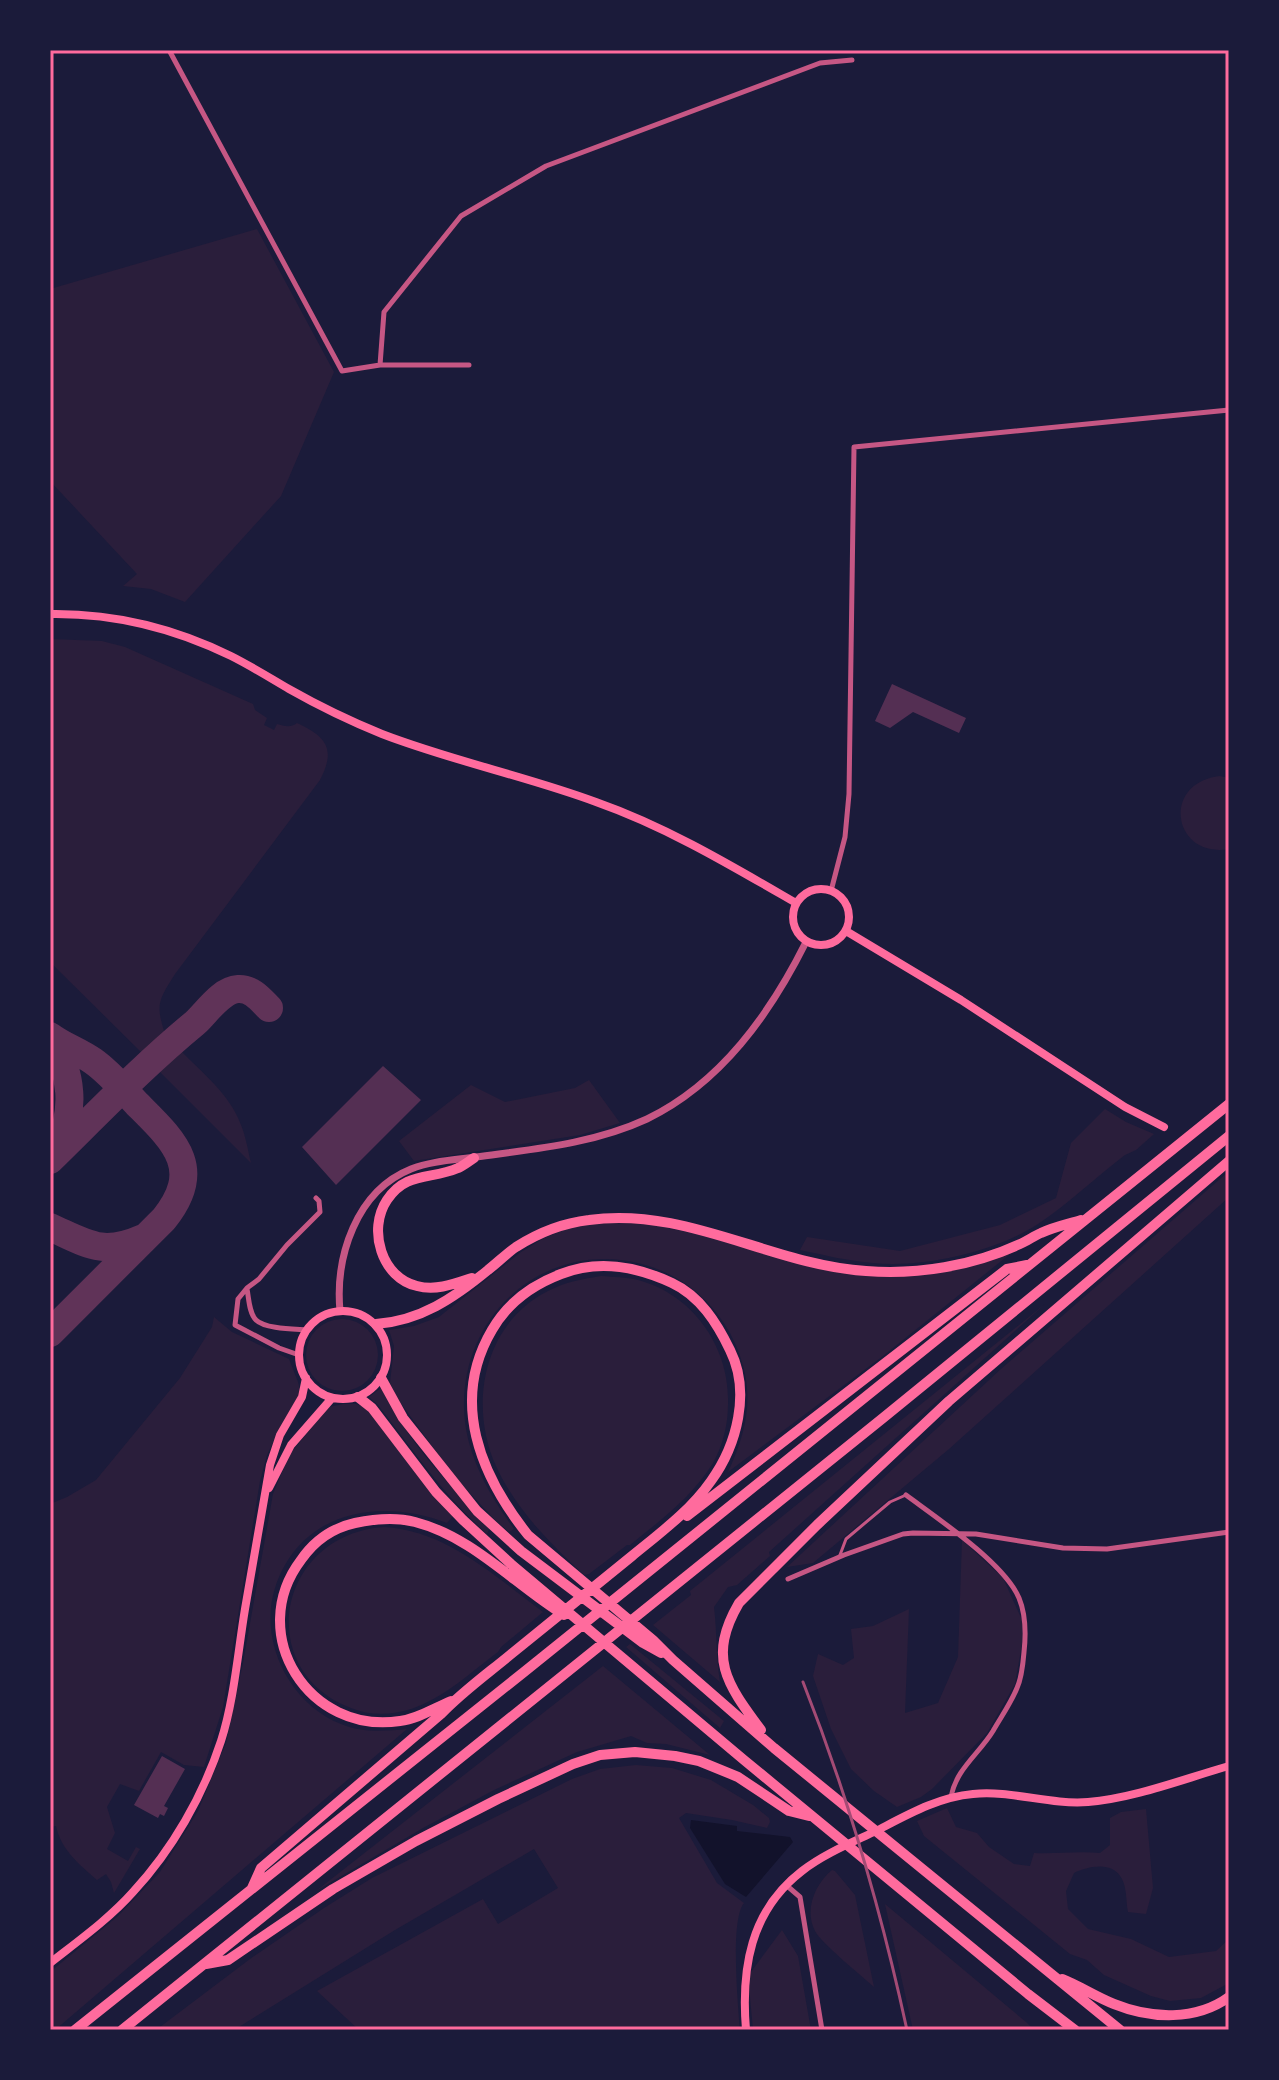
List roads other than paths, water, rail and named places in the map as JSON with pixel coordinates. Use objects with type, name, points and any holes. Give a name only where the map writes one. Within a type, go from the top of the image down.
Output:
[{"type":"highway","points":[[75,2030],[1229,1104]]},
{"type":"highway","points":[[122,2030],[1229,1136]]},
{"type":"highway","points":[[474,1158],[457,1168],[418,1177],[400,1186],[386,1201],[380,1217],[378,1240],[383,1257],[395,1275],[408,1284],[421,1288],[440,1287],[485,1273]]},
{"type":"highway","points":[[774,1748],[729,1684],[724,1665],[723,1648],[731,1617],[748,1592],[949,1401],[1229,1161]]},
{"type":"highway","points":[[376,1324],[422,1314],[448,1301],[513,1249],[539,1234],[568,1223],[613,1217],[644,1218],[843,1269],[907,1272],[976,1260],[1019,1245],[1043,1232],[1087,1218]]},
{"type":"highway","points":[[252,1888],[261,1868],[455,1700],[636,1552],[690,1514],[1007,1269],[1029,1265]]},
{"type":"highway","points":[[672,1524],[710,1483],[724,1462],[733,1440],[740,1400],[738,1378],[734,1357],[723,1334],[707,1311],[676,1284],[626,1266],[582,1267],[542,1282],[519,1297],[499,1319],[485,1341],[472,1390],[472,1418],[489,1474],[528,1535],[653,1640],[774,1748],[1120,2030]]},
{"type":"highway","points":[[381,1378],[403,1418],[477,1511],[521,1551],[643,1643],[673,1660]]},
{"type":"highway","points":[[358,1397],[372,1408],[436,1492],[511,1564],[744,1760],[1075,2030]]},
{"type":"highway","points":[[455,1700],[414,1718],[381,1723],[341,1714],[322,1705],[310,1694],[289,1662],[281,1629],[284,1590],[291,1573],[309,1549],[332,1531],[368,1520],[390,1519],[429,1526],[469,1546],[548,1605],[597,1635]]},
{"type":"highway","points":[[204,1964],[228,1960],[333,1889],[416,1841],[498,1799],[573,1764],[600,1755],[635,1752],[699,1761],[733,1774],[789,1811],[812,1816]]},
{"type":"highway","points":[[1050,1972],[1111,2003],[1139,2012],[1178,2015],[1217,2006],[1229,1997]]},
{"type":"highway","points":[[1059,2017],[1063,2030]]},
{"type":"main road","points":[[50,614],[140,622],[194,639],[234,657],[324,708],[384,734],[599,802],[751,876],[796,903]]},
{"type":"main road","points":[[811,891],[831,891],[846,903],[849,922],[846,931],[840,939],[824,946],[806,942],[793,924],[796,903],[811,891]]},
{"type":"main road","points":[[846,931],[949,992],[1125,1107],[1164,1127]]},
{"type":"main road","points":[[340,1311],[353,1312],[376,1324],[384,1337],[387,1365],[372,1389],[358,1397],[344,1399],[319,1392],[300,1366],[301,1342],[307,1330],[316,1320],[340,1311]]},
{"type":"main road","points":[[50,1963],[133,1892],[169,1847],[207,1777],[225,1724],[270,1465],[280,1435],[302,1397],[306,1378]]},
{"type":"main road","points":[[265,1497],[291,1445],[332,1398]]},
{"type":"main road","points":[[746,2030],[744,1986],[751,1944],[764,1916],[786,1885],[802,1870],[826,1856],[951,1797],[986,1793],[1050,1802],[1087,1802],[1139,1792],[1229,1766]]},
{"type":"street","points":[[169,50],[342,371],[380,365],[469,365]]},
{"type":"street","points":[[380,365],[384,312],[461,216],[546,166],[820,63],[852,60]]},
{"type":"street","points":[[831,891],[845,837],[849,794],[854,447],[1229,410]]},
{"type":"street","points":[[340,1311],[339,1283],[345,1247],[366,1204],[379,1189],[411,1169],[433,1163],[566,1145],[610,1134],[649,1118],[690,1092],[746,1040],[787,978],[806,942]]},
{"type":"street","points":[[299,1355],[235,1325],[238,1299],[320,1212],[316,1198]]},
{"type":"street","points":[[247,1288],[257,1321],[268,1326],[307,1330]]},
{"type":"street","points":[[906,1495],[958,1534],[1006,1577],[1019,1597],[1025,1619],[1023,1665],[1018,1687],[989,1737],[958,1775],[951,1797]]},
{"type":"street","points":[[788,1579],[903,1534],[976,1534],[1063,1548],[1107,1549],[1229,1532]]},
{"type":"street","points":[[786,1885],[800,1897],[822,2030]]},
{"type":"lane","points":[[840,1557],[846,1539],[890,1502],[906,1495]]},
{"type":"railway","points":[[803,1682],[862,1854],[907,2030]]}]
